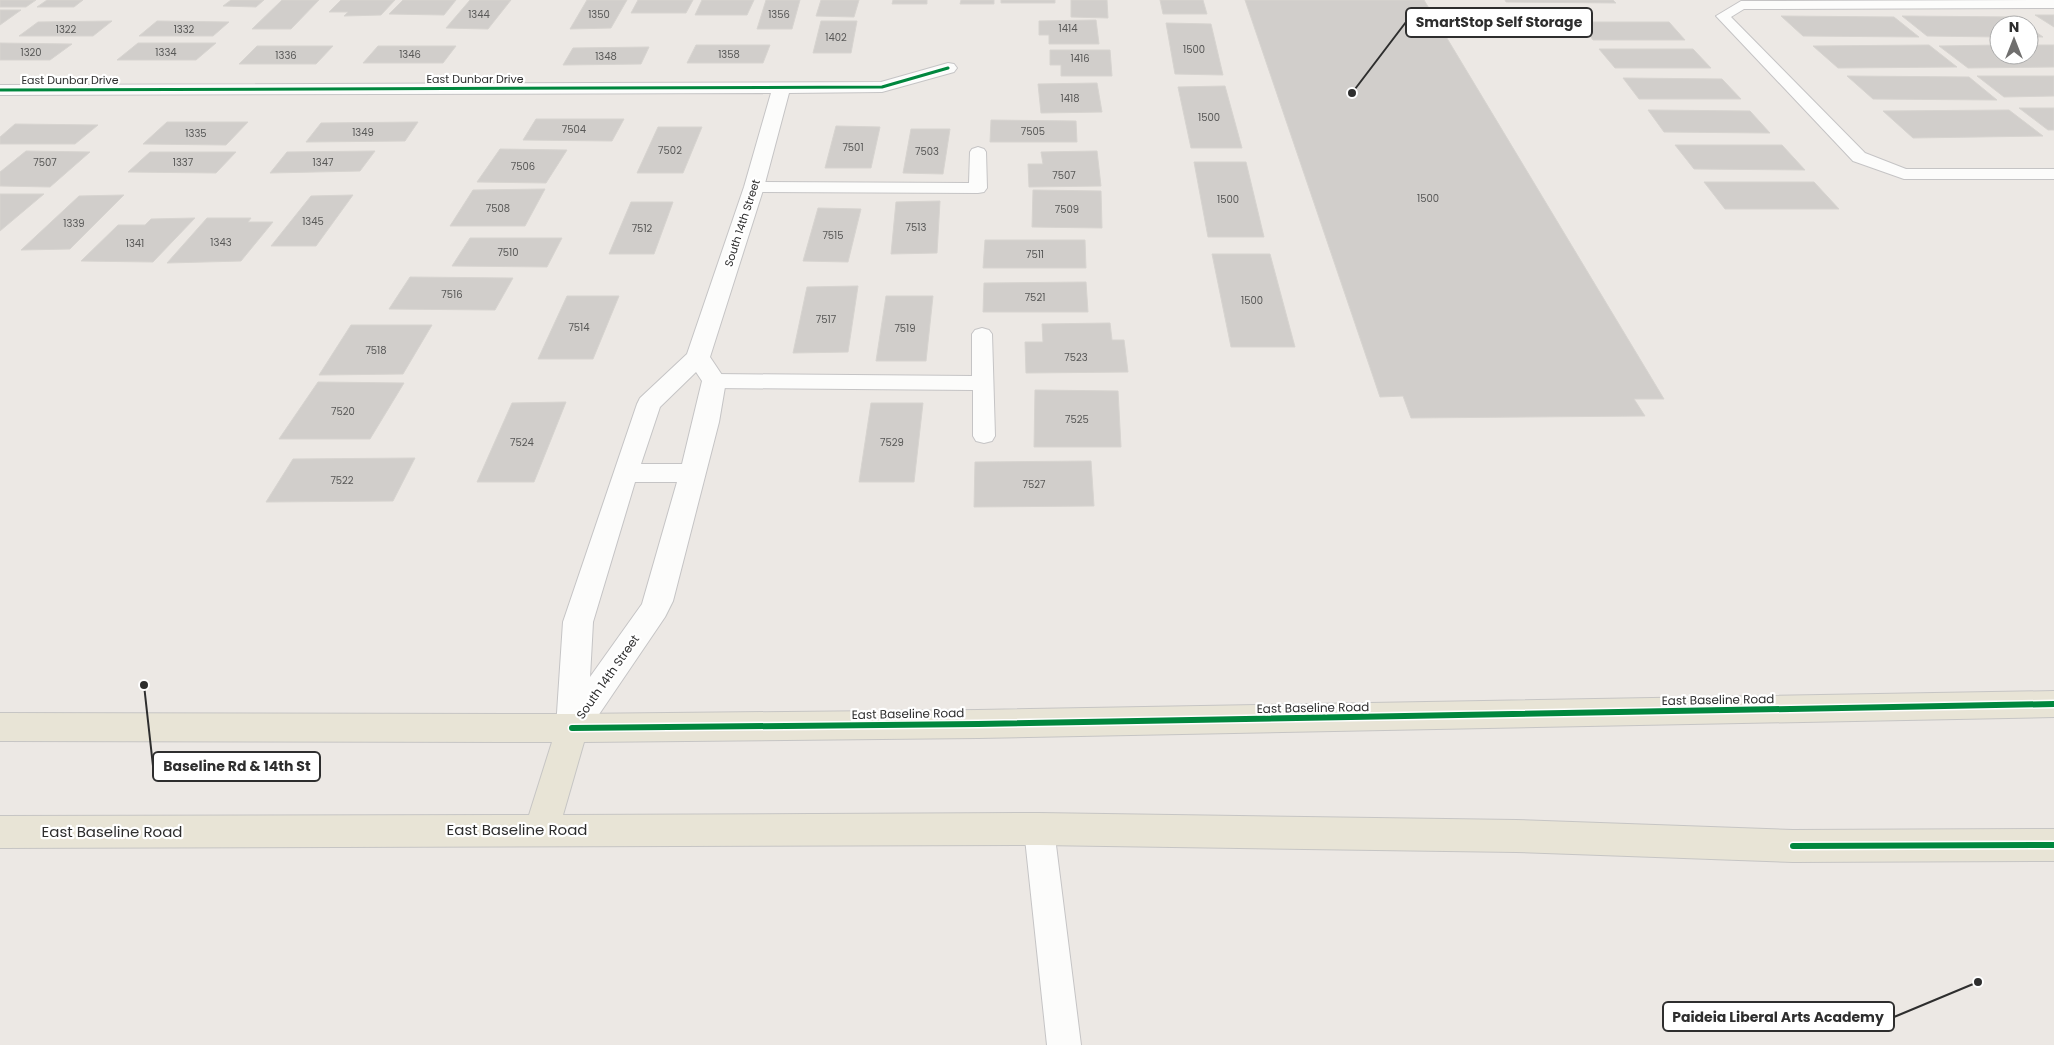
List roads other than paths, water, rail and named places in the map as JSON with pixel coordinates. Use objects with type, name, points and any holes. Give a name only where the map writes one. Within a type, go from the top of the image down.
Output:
[{"type":"main road","name":"East Baseline Road","points":[[0,727],[572,728],[988,724],[2054,704]]},
{"type":"main road","points":[[541,830],[572,728]]},
{"type":"main road","name":"East Baseline Road","points":[[0,832],[1039,829],[1516,836],[1793,846],[2054,845]]},
{"type":"street","name":"East Dunbar Drive","points":[[0,90],[882,87],[948,68]]},
{"type":"street","name":"South 14th Street","points":[[572,728],[578,622],[625,473],[648,404],[698,357],[754,187],[781,88]]},
{"type":"street","points":[[698,357],[714,381]]},
{"type":"street","name":"South 14th Street","points":[[572,728],[655,609],[714,381]]},
{"type":"street","points":[[625,473],[692,472]]},
{"type":"lane","points":[[2054,4],[1741,4],[1723,16],[1859,157],[1904,174],[2054,174]]},
{"type":"lane","points":[[754,187],[978,188],[978,152]]},
{"type":"lane","points":[[982,334],[984,436]]},
{"type":"lane","points":[[714,381],[983,383]]},
{"type":"lane","points":[[1039,829],[1064,1045]]},
{"type":"place","name":"SmartStop Self Storage","points":[[1352,93]]},
{"type":"place","name":"Baseline Rd & 14th St","points":[[144,685]]},
{"type":"place","name":"Paideia Liberal Arts Academy","points":[[1978,982]]}]
